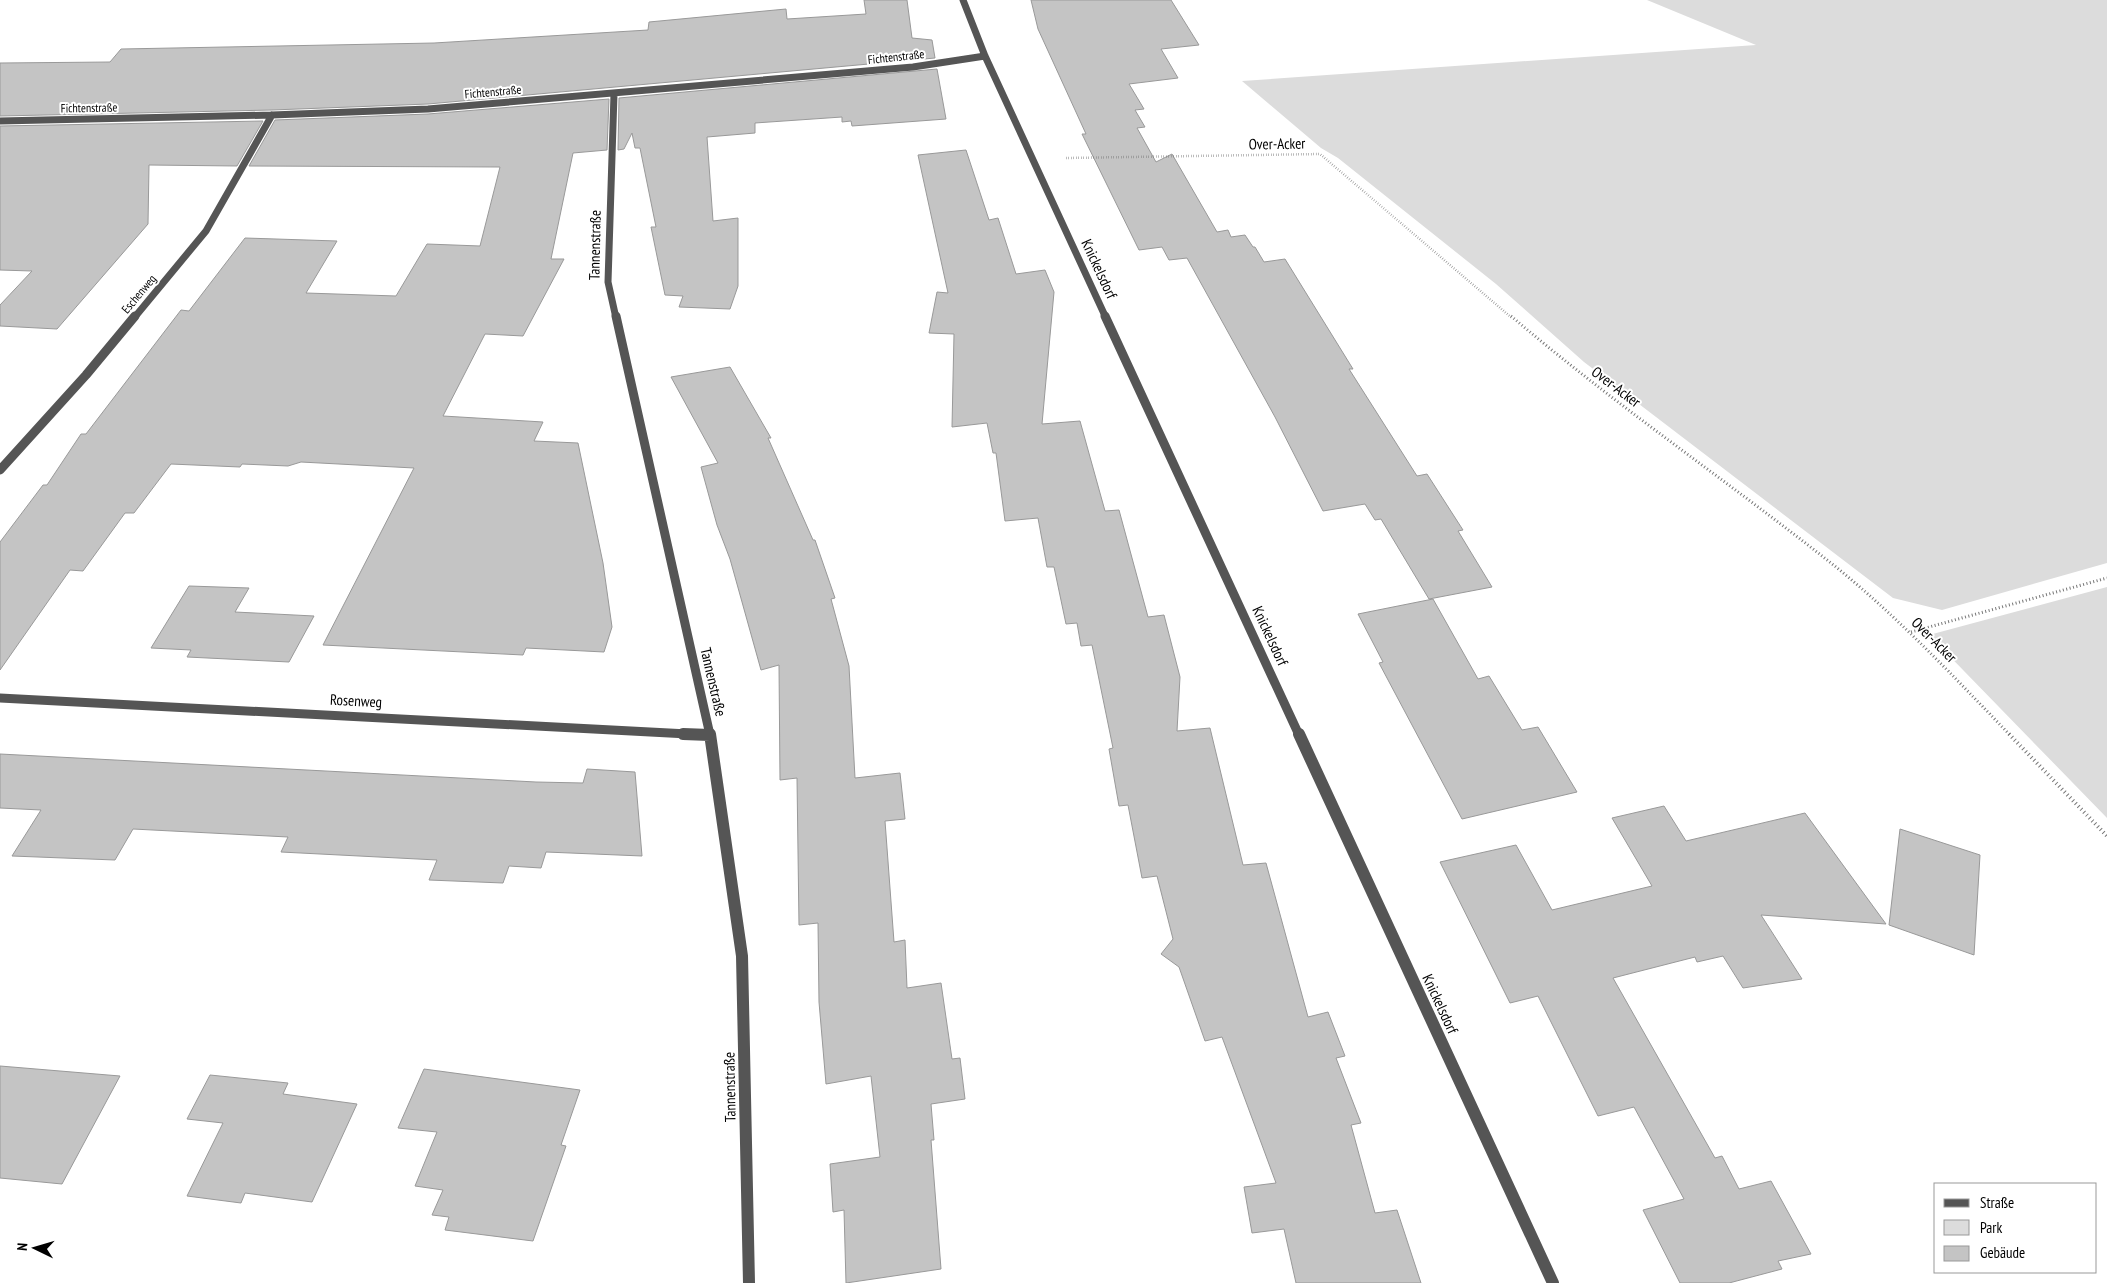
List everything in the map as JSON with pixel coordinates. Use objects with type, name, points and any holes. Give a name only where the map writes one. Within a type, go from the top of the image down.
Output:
[{"type":"street","name":"Knickelsdorf","points":[[964,0],[985,56],[1553,1283]]},
{"type":"street","name":"Fichtenstraße","points":[[0,121],[272,115],[428,109],[913,67],[985,56]]},
{"type":"street","name":"Tannenstraße","points":[[614,94],[608,282],[632,396],[710,735],[742,956],[749,1283]]},
{"type":"street","name":"Eschenweg","points":[[0,470],[86,375],[206,231],[272,115]]},
{"type":"street","name":"Rosenweg","points":[[0,698],[710,735]]},
{"type":"path","name":"Over-Acker","points":[[1032,158],[1320,154],[1557,356],[1837,568],[1911,632],[2107,836]]},
{"type":"path","points":[[1911,632],[2107,578]]},
{"type":"green space","points":[[1647,0],[2107,0],[2107,563],[1942,610],[1893,598],[1584,362],[1496,284],[1338,158],[1321,148],[1242,81],[1756,45]]},
{"type":"green space","points":[[2107,587],[2107,818],[1929,635]]},
{"type":"building","points":[[864,0],[907,0],[912,38],[932,40],[935,58],[428,104],[272,110],[0,116],[0,63],[110,62],[121,49],[434,43],[648,30],[649,22],[786,9],[787,19],[866,14]]},
{"type":"building","points":[[1031,0],[1171,0],[1199,45],[1161,49],[1178,78],[1129,84],[1144,109],[1135,110],[1145,127],[1137,128],[1156,162],[1172,154],[1217,232],[1228,230],[1231,237],[1245,235],[1264,262],[1285,259],[1353,369],[1349,369],[1417,476],[1427,474],[1463,530],[1458,531],[1492,587],[1429,599],[1381,519],[1375,520],[1365,504],[1323,511],[1275,417],[1187,258],[1169,260],[1162,247],[1139,250],[1082,134],[1086,134],[1038,29]]},
{"type":"building","points":[[937,69],[946,119],[852,126],[851,121],[842,122],[842,117],[755,123],[755,133],[707,137],[713,221],[738,218],[738,286],[730,309],[679,307],[683,296],[665,295],[651,227],[656,227],[640,148],[635,148],[632,133],[624,149],[618,150],[619,98]]},
{"type":"building","points":[[609,99],[607,150],[573,153],[551,259],[564,259],[523,336],[485,334],[443,416],[543,422],[534,441],[578,443],[603,563],[612,627],[604,652],[526,648],[523,655],[323,645],[414,468],[301,462],[288,466],[242,464],[240,467],[171,464],[134,513],[125,513],[83,571],[70,570],[0,670],[0,542],[43,485],[47,485],[81,434],[86,434],[181,310],[189,311],[245,238],[337,241],[306,293],[396,296],[427,244],[480,246],[500,167],[249,166],[275,120],[428,114]]},
{"type":"building","points":[[263,121],[237,166],[149,165],[148,224],[57,329],[0,326],[0,305],[32,271],[0,270],[0,126]]},
{"type":"building","points":[[966,150],[989,220],[998,218],[1016,274],[1045,270],[1054,292],[1042,424],[1080,421],[1105,511],[1119,510],[1148,617],[1164,615],[1180,677],[1177,731],[1210,728],[1243,865],[1266,863],[1308,1017],[1328,1012],[1345,1056],[1336,1058],[1361,1123],[1351,1125],[1375,1213],[1397,1210],[1421,1283],[1296,1283],[1284,1229],[1252,1233],[1244,1187],[1276,1183],[1222,1037],[1205,1041],[1179,967],[1161,954],[1173,939],[1157,876],[1142,878],[1128,805],[1119,806],[1109,749],[1113,748],[1092,645],[1081,646],[1077,623],[1066,624],[1054,567],[1047,567],[1038,518],[1005,521],[996,453],[993,453],[987,423],[952,427],[954,334],[929,333],[937,292],[948,293],[918,155]]},
{"type":"building","points":[[730,367],[771,438],[768,438],[813,540],[815,540],[835,598],[831,599],[849,666],[855,778],[900,773],[905,819],[885,821],[894,942],[905,940],[907,988],[941,983],[952,1059],[960,1058],[965,1099],[931,1104],[934,1140],[931,1140],[941,1269],[846,1283],[844,1210],[833,1212],[830,1164],[880,1157],[871,1076],[826,1084],[819,1002],[818,923],[799,925],[797,778],[780,780],[779,665],[761,670],[730,559],[717,525],[701,467],[718,463],[671,377]]},
{"type":"building","points":[[189,586],[249,588],[235,612],[314,616],[289,662],[187,657],[191,650],[151,648]]},
{"type":"building","points":[[1433,599],[1478,679],[1489,676],[1522,730],[1538,727],[1577,792],[1462,819],[1379,663],[1383,662],[1358,614]]},
{"type":"building","points":[[0,754],[536,782],[583,783],[587,769],[635,772],[642,856],[546,852],[541,868],[509,866],[503,883],[429,880],[437,860],[281,852],[288,837],[133,829],[115,860],[12,856],[41,810],[0,808]]},
{"type":"building","points":[[1664,806],[1686,841],[1805,813],[1886,924],[1761,915],[1802,979],[1743,988],[1723,956],[1697,962],[1695,957],[1613,978],[1715,1158],[1722,1156],[1739,1189],[1771,1181],[1811,1254],[1778,1261],[1782,1269],[1729,1283],[1680,1283],[1643,1210],[1684,1199],[1634,1107],[1598,1116],[1538,996],[1510,1003],[1440,862],[1516,845],[1552,910],[1652,886],[1612,818]]},
{"type":"building","points":[[1900,829],[1980,855],[1974,955],[1889,925]]},
{"type":"building","points":[[0,1066],[120,1076],[62,1184],[0,1178]]},
{"type":"building","points":[[424,1069],[580,1090],[561,1145],[566,1146],[533,1241],[445,1230],[449,1217],[432,1215],[443,1190],[415,1186],[437,1132],[398,1128]]},
{"type":"building","points":[[210,1075],[288,1083],[283,1094],[357,1104],[312,1202],[245,1193],[241,1203],[187,1196],[223,1123],[187,1119]]}]
